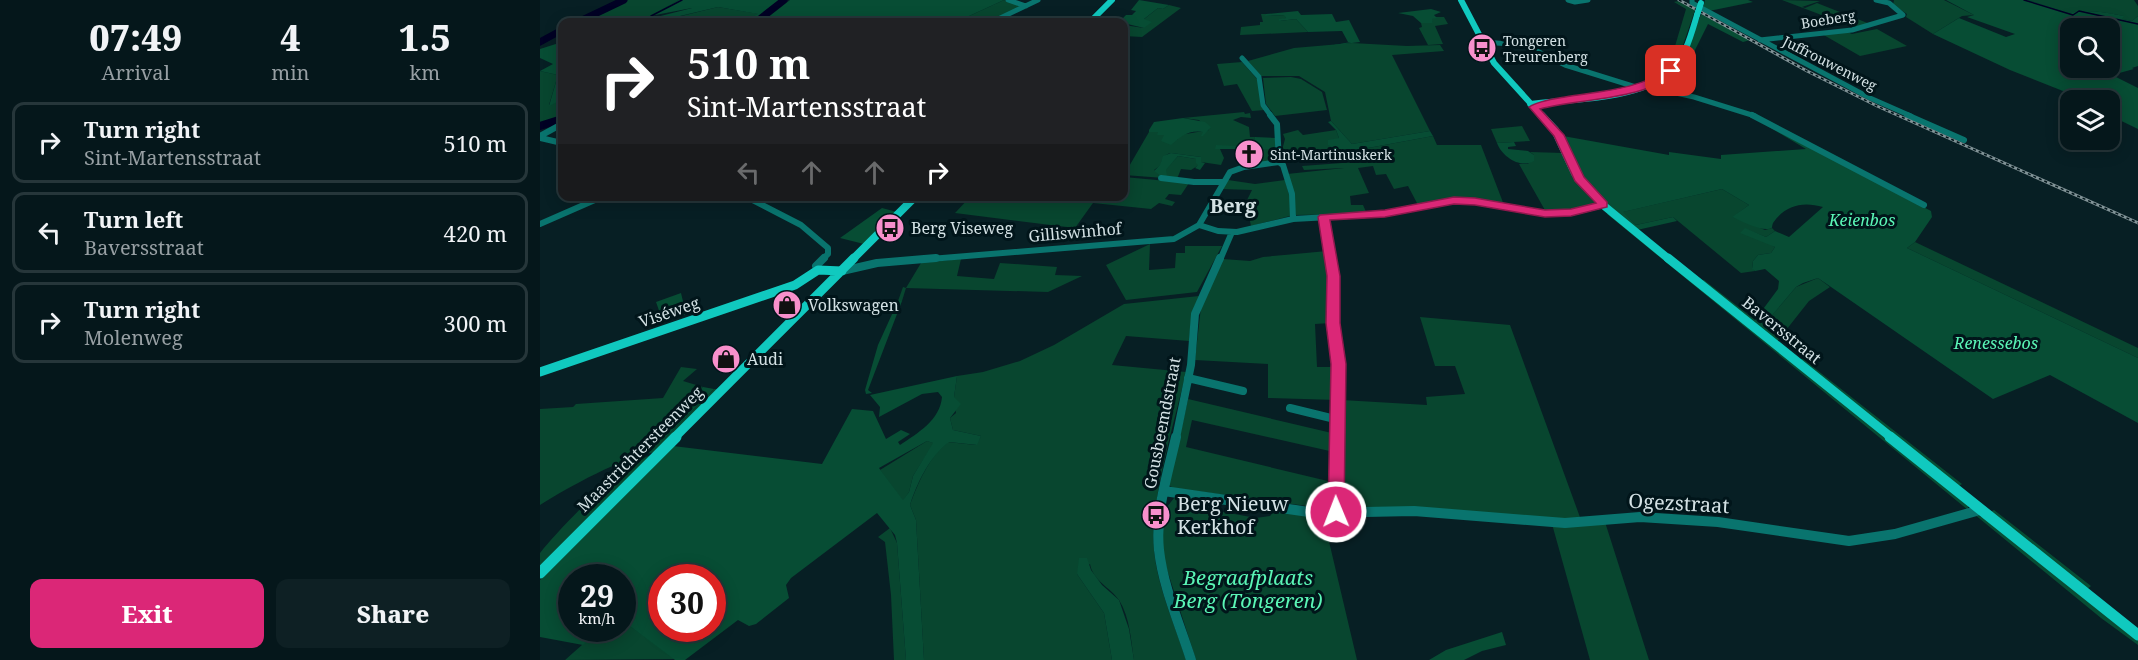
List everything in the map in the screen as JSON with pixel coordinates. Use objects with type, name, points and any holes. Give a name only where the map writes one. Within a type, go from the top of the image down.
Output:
[{"type":"main road","points":[[1094,18],[1112,0]]},
{"type":"main road","name":"Baversstraat","points":[[1461,0],[1482,42],[1499,69],[1558,135],[1579,178],[1603,205],[2138,635]]},
{"type":"main road","points":[[1532,106],[1642,87],[1663,78],[1675,66],[1688,44],[1701,2]]},
{"type":"main road","name":"Maastrichtersteenweg","points":[[540,573],[911,201]]},
{"type":"main road","name":"Gilliswinhof","points":[[820,266],[845,268]]},
{"type":"main road","name":"Viséweg","points":[[540,372],[795,285],[820,266]]},
{"type":"street","points":[[1008,0],[1026,6]]},
{"type":"street","points":[[1000,18],[1038,0]]},
{"type":"street","points":[[1568,0],[1575,2],[1588,0]]},
{"type":"street","name":"Juffrouwenweg","points":[[1692,0],[1692,3],[1759,40],[1870,98],[1964,140]]},
{"type":"street","name":"Boeberg","points":[[1759,40],[1882,24],[1903,15],[1896,8],[1876,0]]},
{"type":"street","points":[[1482,42],[1525,45],[1564,65],[1642,87],[1694,97],[1753,115],[1924,205]]},
{"type":"street","points":[[1243,59],[1259,77],[1263,105],[1277,124],[1279,162],[1283,165],[1292,194],[1293,219]]},
{"type":"street","points":[[540,137],[558,126]]},
{"type":"street","points":[[540,137],[558,142]]},
{"type":"street","points":[[1279,162],[1234,170],[1223,182],[1199,225],[1232,232],[1293,219],[1385,214],[1454,200],[1475,201],[1545,214],[1571,213],[1603,205]]},
{"type":"street","points":[[1161,178],[1194,182],[1223,182]]},
{"type":"street","points":[[540,224],[593,201]]},
{"type":"street","points":[[755,201],[801,225],[828,248],[828,254],[820,266]]},
{"type":"street","points":[[1324,217],[1333,276],[1333,323],[1338,364],[1336,512]]},
{"type":"street","name":"Gilliswinhof","points":[[845,268],[877,263],[1174,239],[1199,225]]},
{"type":"street","name":"Gousbeemdstraat","points":[[1191,660],[1165,579],[1159,550],[1159,518],[1188,378],[1195,314],[1232,232]]},
{"type":"street","points":[[1188,378],[1243,391]]},
{"type":"street","points":[[1290,408],[1339,420]]},
{"type":"street","name":"Ogezstraat","points":[[1164,491],[1303,512],[1414,511],[1565,523],[1627,516],[1651,517],[1718,522],[1849,541],[1895,534],[1980,510]]},
{"type":"green space","points":[[627,0],[679,0],[648,18],[589,18]]},
{"type":"green space","points":[[679,0],[787,0],[764,18],[750,18],[758,14],[718,7],[672,18],[653,18],[692,8],[650,16]]},
{"type":"green space","points":[[790,0],[1004,0],[965,18],[767,18]]},
{"type":"green space","points":[[1004,0],[1024,6],[998,18],[965,18]]},
{"type":"green space","points":[[1139,0],[1169,5],[1163,9],[1158,8],[1144,19],[1152,22],[1144,28],[1128,24],[1128,18],[1123,18],[1136,11],[1131,10]]},
{"type":"green space","points":[[1705,0],[1753,2],[1709,11],[1703,8]]},
{"type":"green space","points":[[1782,0],[1820,1],[1802,7],[1817,3],[1870,24],[1853,27]]},
{"type":"green space","points":[[1894,0],[1944,0],[1974,15],[1962,16],[1933,34],[1906,17],[1907,14],[1893,5]]},
{"type":"green space","points":[[1946,0],[2028,0],[2070,13],[2104,12],[2124,16],[2122,19],[2132,21],[2138,16],[2138,66],[2120,73],[2120,18],[2060,18],[2060,78],[2118,78],[2138,88],[2138,129],[2120,120],[2120,90],[2060,90],[2010,70],[1933,34],[1959,18],[2006,37],[2015,34],[1967,17],[1974,15]]},
{"type":"green space","points":[[2028,0],[2134,0],[2138,6],[2138,16],[2132,21],[2121,19],[2123,16],[2104,12],[2082,11],[2070,14]]},
{"type":"green space","points":[[1678,1],[1695,10],[1682,48],[1672,65],[1670,63],[1686,9],[1674,2]]},
{"type":"green space","points":[[1169,5],[1181,8],[1142,37],[1128,36],[1128,26],[1144,28],[1143,20],[1158,8],[1163,9]]},
{"type":"green space","points":[[718,7],[760,14],[752,18],[673,18]]},
{"type":"green space","points":[[1431,9],[1441,12],[1434,15],[1437,18],[1432,19],[1433,23],[1421,23],[1413,16],[1398,13]]},
{"type":"green space","points":[[1298,11],[1301,15],[1332,14],[1336,22],[1349,20],[1360,42],[1328,46],[1351,42],[1348,42],[1342,31],[1308,32],[1296,19],[1279,21],[1279,19],[1286,18],[1284,15],[1265,16],[1266,14]]},
{"type":"green space","points":[[1261,14],[1285,15],[1286,18],[1279,21],[1296,19],[1308,32],[1240,35],[1241,27],[1260,25],[1260,22],[1263,22]]},
{"type":"green space","points":[[1701,14],[1750,40],[1743,42],[1708,24],[1691,58],[1685,57]]},
{"type":"green space","points":[[1444,17],[1448,24],[1435,26],[1443,44],[1428,45],[1419,28],[1422,27],[1421,23],[1433,23],[1431,19]]},
{"type":"green space","points":[[1877,29],[1907,46],[1860,56],[1822,34],[1845,31],[1852,34]]},
{"type":"green space","points":[[558,43],[558,75],[540,71],[553,64],[540,58],[540,49]]},
{"type":"green space","points":[[1352,43],[1440,45],[1444,51],[1392,55],[1430,131],[1352,144],[1331,121],[1325,92],[1299,76],[1261,76],[1248,61],[1294,48]]},
{"type":"green space","points":[[1242,62],[1258,80],[1265,110],[1252,111],[1237,84],[1224,86],[1217,64]]},
{"type":"green space","points":[[540,71],[558,75],[549,105],[558,102],[558,122],[540,123]]},
{"type":"green space","points":[[558,75],[558,102],[549,106]]},
{"type":"green space","points":[[1263,78],[1301,79],[1322,92],[1327,110],[1275,116],[1266,104]]},
{"type":"green space","points":[[1250,113],[1251,118],[1241,117],[1233,120],[1249,127],[1250,137],[1255,137],[1254,146],[1216,148],[1220,149],[1224,158],[1221,165],[1201,162],[1201,157],[1171,153],[1165,156],[1161,165],[1154,170],[1160,176],[1178,156],[1196,159],[1199,165],[1191,170],[1181,169],[1177,179],[1128,175],[1128,168],[1149,132],[1159,132],[1177,140],[1180,135],[1209,130],[1199,120],[1183,118]]},
{"type":"green space","points":[[1183,118],[1205,122],[1211,127],[1203,136],[1201,136],[1203,132],[1189,133],[1171,145],[1161,141],[1164,135],[1149,132],[1154,122]]},
{"type":"green space","points":[[1331,121],[1352,144],[1430,131],[1433,136],[1341,153],[1339,149],[1328,145],[1328,140],[1339,138],[1336,130],[1328,122]]},
{"type":"green space","points":[[1759,121],[1931,211],[1932,217],[1915,242],[1907,248],[2138,358],[2138,423],[2050,375],[1993,399],[1818,278],[1796,287],[1763,326],[1779,339],[1776,343],[1699,281],[1704,280],[1755,320],[1778,289],[1779,281],[1765,269],[1755,271],[1752,269],[1753,261],[1758,255],[1771,253],[1775,247],[1740,233],[1745,228],[1766,237],[1775,231],[1789,237],[1823,207],[1808,204],[1789,208],[1778,217],[1772,228],[1764,229],[1732,217],[1749,205],[1722,189],[1623,212],[1636,225],[1673,217],[1677,221],[1637,230],[1607,205],[1581,177],[1563,136],[1669,155],[1669,152],[1721,159],[1721,155],[1806,149]]},
{"type":"green space","points":[[1522,126],[1530,141],[1497,143],[1491,129]]},
{"type":"green space","points":[[1298,130],[1303,135],[1336,130],[1339,138],[1329,145],[1335,149],[1281,154],[1285,139],[1283,134]]},
{"type":"green space","points":[[1433,136],[1437,145],[1481,145],[1504,205],[1471,199],[1418,205],[1408,186],[1394,189],[1386,174],[1376,175],[1373,166],[1358,168],[1369,193],[1350,196],[1351,205],[1363,205],[1367,214],[1295,215],[1287,174],[1344,168],[1304,170],[1302,166],[1342,163],[1341,153]]},
{"type":"green space","points":[[1255,137],[1275,138],[1276,149],[1215,149],[1216,145],[1238,146],[1239,143],[1253,146]]},
{"type":"green space","points":[[1514,142],[1516,146],[1508,147],[1508,149],[1528,151],[1534,155],[1534,161],[1518,163],[1507,157],[1497,143]]},
{"type":"green space","points":[[1246,148],[1276,149],[1277,160],[1244,165],[1242,158],[1252,157],[1253,152]]},
{"type":"green space","points":[[1530,152],[1563,153],[1571,173],[1597,203],[1574,210],[1546,212],[1519,164],[1528,164],[1534,155]]},
{"type":"green space","points":[[1171,153],[1201,157],[1201,162],[1205,163],[1200,170],[1195,168],[1198,165],[1196,159],[1178,156],[1166,170],[1167,176],[1160,176],[1154,171],[1160,165],[1163,156]]},
{"type":"green space","points":[[1128,177],[1189,183],[1181,195],[1169,194],[1165,199],[1175,202],[1172,206],[1159,203],[1151,209],[1093,203],[1075,228],[955,213],[966,201],[1128,201]]},
{"type":"green space","points":[[1228,180],[1255,184],[1285,180],[1290,198],[1290,216],[1251,226],[1246,202],[1252,190],[1222,189]]},
{"type":"green space","points":[[1722,189],[1749,205],[1733,217],[1765,230],[1772,228],[1775,231],[1766,237],[1745,229],[1775,247],[1771,253],[1758,255],[1753,261],[1752,268],[1755,271],[1741,273],[1673,217],[1636,225],[1622,212]]},
{"type":"green space","points":[[882,208],[897,212],[864,244],[840,238]]},
{"type":"green space","points":[[1609,213],[1968,505],[1968,510],[1607,214]]},
{"type":"green space","points":[[1915,242],[2138,348],[2138,358],[1907,248]]},
{"type":"green space","points":[[1150,244],[1149,270],[1175,268],[1176,253],[1185,253],[1185,246],[1222,246],[1197,292],[1126,300],[1106,265]]},
{"type":"green space","points":[[1327,251],[1331,323],[1315,324],[1317,367],[1337,367],[1337,400],[1268,398],[1268,364],[1195,360],[1201,307],[1223,259],[1250,261],[1263,257]]},
{"type":"green space","points":[[961,259],[957,276],[994,279],[1000,263],[1057,267],[1055,275],[1082,276],[1048,292],[906,288],[921,263]]},
{"type":"green space","points":[[1818,278],[1830,287],[1809,301],[1779,339],[1762,327],[1796,287]]},
{"type":"green space","points":[[903,287],[906,288],[902,301],[898,301]]},
{"type":"green space","points":[[681,293],[686,314],[681,316],[678,307],[669,311],[672,316],[662,319],[656,302]]},
{"type":"green space","points":[[1199,296],[1192,312],[1189,341],[1126,336],[1112,365],[1186,372],[1159,484],[1154,549],[1167,605],[1186,660],[1134,660],[1130,629],[1123,607],[1115,595],[1098,579],[1090,564],[1077,574],[1104,613],[1112,660],[924,660],[916,520],[910,505],[925,471],[941,448],[948,442],[976,445],[981,436],[953,430],[950,418],[956,413],[954,397],[957,376],[983,372],[1020,361],[1054,345],[1124,304]]},
{"type":"green space","points":[[898,301],[902,301],[868,390],[872,393],[866,394],[865,390],[878,345]]},
{"type":"green space","points":[[1420,317],[1510,325],[1581,520],[1342,508],[1338,462],[1342,400],[1427,405],[1426,397],[1465,394],[1455,366],[1435,366]]},
{"type":"green space","points":[[1803,359],[1962,484],[1956,488],[1797,360]]},
{"type":"green space","points":[[681,367],[697,369],[683,381],[703,387],[689,402],[664,439],[714,389],[717,389],[656,452],[612,466],[540,505],[540,409],[663,398]]},
{"type":"green space","points":[[957,376],[954,397],[961,404],[950,418],[953,430],[981,436],[977,445],[949,442],[942,448],[925,470],[910,505],[916,520],[924,660],[906,660],[897,543],[895,535],[877,513],[791,578],[786,585],[789,598],[756,624],[749,626],[738,620],[726,629],[726,564],[648,564],[648,640],[636,631],[636,564],[558,564],[558,640],[540,637],[540,580],[673,446],[822,464],[852,409],[873,411],[886,439],[901,430],[910,434],[898,442],[900,445],[921,431],[933,419],[942,397],[938,392],[922,394],[879,417],[880,407],[870,395]],"holes":[[[927,441],[933,443],[913,476],[909,492],[903,500],[879,468]]]},
{"type":"green space","points":[[703,387],[714,389],[664,439],[656,438]]},
{"type":"green space","points":[[1188,399],[1336,434],[1334,452],[1192,420],[1186,447],[1332,482],[1332,504],[1329,509],[1173,488],[1169,485]]},
{"type":"green space","points":[[927,441],[934,443],[913,476],[909,492],[903,501],[880,470]]},
{"type":"green space","points":[[653,455],[540,567],[540,553],[561,528],[626,468]]},
{"type":"green space","name":"Begraafplaats Berg (Tongeren)","points":[[1180,495],[1186,497],[1192,506],[1256,518],[1270,516],[1276,509],[1323,516],[1357,660],[1196,660],[1163,557],[1163,512],[1174,498]]},
{"type":"green space","points":[[1994,510],[2091,586],[2085,591],[1988,513]]},
{"type":"green space","points":[[1974,514],[1984,518],[2138,640],[2138,645],[2101,618]]},
{"type":"green space","points":[[1605,522],[1649,660],[1590,660],[1552,524]]},
{"type":"green space","points":[[890,528],[897,543],[906,660],[894,660],[891,595],[885,542],[878,537]]},
{"type":"green space","points":[[1079,558],[1087,558],[1091,570],[1102,585],[1119,600],[1129,629],[1134,660],[1112,660],[1104,613],[1077,574]]},
{"type":"green space","points":[[636,630],[648,639],[648,642],[652,642],[676,659],[565,660],[585,642],[636,642]]},
{"type":"green space","points":[[1502,632],[1506,645],[1482,651],[1464,660],[1429,660],[1446,650]]},
{"type":"green space","points":[[567,642],[586,642],[583,645]]},
{"type":"green space","points":[[651,642],[709,642],[685,660],[675,660]]},
{"type":"waterway","points":[[586,18],[624,0]]},
{"type":"waterway","points":[[651,16],[682,0]]},
{"type":"waterway","points":[[761,18],[784,0]]},
{"type":"waterway","points":[[2024,0],[2073,15],[2079,11],[2138,24]]},
{"type":"waterway","points":[[540,42],[558,32]]},
{"type":"waterway","points":[[540,126],[558,120]]},
{"type":"railway","points":[[1679,0],[1807,71],[1877,106],[2138,223]]},
{"type":"place","name":"Tongeren Treurenberg","points":[[1482,48]]},
{"type":"place","name":"Sint-Martinuskerk","points":[[1249,154]]},
{"type":"place","name":"Berg Viseweg","points":[[890,228]]},
{"type":"place","name":"Volkswagen","points":[[787,305]]},
{"type":"place","name":"Audi","points":[[726,359]]},
{"type":"place","name":"Berg Nieuw Kerkhof","points":[[1156,515]]},
{"type":"district","name":"Berg","points":[[1233,205]]},
{"type":"route","points":[[1336,512],[1338,364],[1333,323],[1333,276],[1324,217],[1385,214],[1454,200],[1475,201],[1545,214],[1571,213],[1603,205],[1579,178],[1555,130],[1534,107],[1556,101],[1639,88],[1663,78],[1671,71]]},
{"type":"park label","name":"Keienbos","points":[[1862,220]]},
{"type":"park label","name":"Renessebos","points":[[1996,343]]}]
